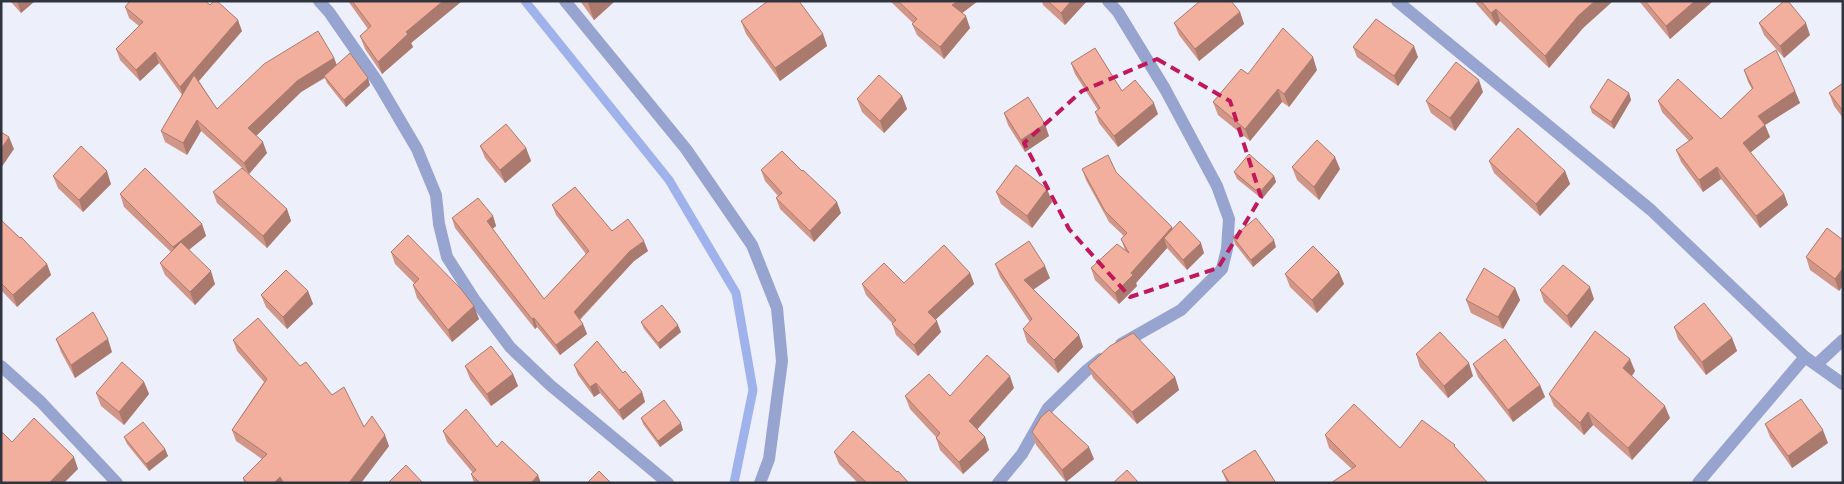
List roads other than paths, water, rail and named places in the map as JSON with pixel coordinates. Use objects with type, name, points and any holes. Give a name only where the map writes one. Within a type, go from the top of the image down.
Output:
[{"type":"street","points":[[319,1],[330,12],[377,81],[417,149],[436,195],[439,224],[447,257],[474,299],[510,348],[550,385],[668,483]]},
{"type":"street","points":[[565,1],[686,149],[752,245],[777,308],[782,362],[769,459],[760,483]]},
{"type":"street","points":[[998,483],[1022,454],[1048,408],[1086,371],[1110,352],[1181,310],[1222,269],[1227,249],[1229,219],[1217,186],[1165,89],[1118,12],[1108,1]]},
{"type":"street","points":[[1397,1],[1652,210],[1805,357],[1818,364],[1843,384]]},
{"type":"street","points":[[1818,364],[1843,340]]},
{"type":"street","points":[[1698,483],[1805,357]]},
{"type":"street","points":[[1,366],[41,402],[117,483]]},
{"type":"waterway","points":[[525,1],[669,180],[736,293],[753,390],[734,483]]}]
